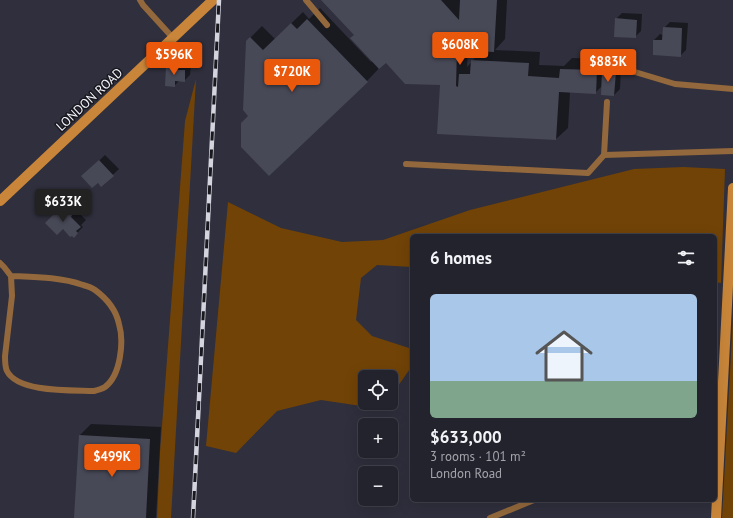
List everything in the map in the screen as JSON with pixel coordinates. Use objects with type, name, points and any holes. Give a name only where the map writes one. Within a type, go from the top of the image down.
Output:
[{"type":"street","name":"LONDON ROAD","points":[[0,201],[213,0]]},
{"type":"street","points":[[717,481],[729,337],[733,188]]},
{"type":"street","points":[[716,502],[716,518]]},
{"type":"lane","points":[[140,0],[173,38]]},
{"type":"lane","points":[[306,0],[327,25]]},
{"type":"lane","points":[[635,72],[675,84],[733,89]]},
{"type":"lane","points":[[406,164],[588,173],[604,155],[607,102]]},
{"type":"lane","points":[[604,155],[733,151]]},
{"type":"lane","points":[[0,263],[10,276],[12,296],[5,356],[7,372],[19,382],[31,387],[94,391],[106,386],[113,378],[118,367],[122,338],[119,323],[114,310],[104,297],[93,289],[73,282],[47,277],[10,276]]},
{"type":"lane","points":[[490,518],[529,502]]},
{"type":"shaded area","points":[[196,79],[171,518],[157,518],[160,452],[185,121]]},
{"type":"shaded area","points":[[683,167],[725,169],[721,283],[717,282],[717,234],[410,234],[410,267],[377,265],[361,278],[356,320],[372,336],[410,348],[410,369],[398,386],[398,370],[358,370],[358,406],[321,400],[277,411],[236,453],[206,446],[228,202],[281,228],[342,242],[383,240],[470,210],[634,169]]},
{"type":"shaded area","points":[[733,318],[733,518],[722,518]]},
{"type":"building","points":[[321,0],[441,0],[459,20],[460,0],[497,0],[494,52],[457,50],[456,86],[458,87],[459,74],[470,74],[471,60],[529,63],[528,76],[559,78],[560,69],[597,70],[596,94],[559,92],[556,140],[437,134],[440,85],[405,84],[386,63],[379,69],[350,38],[354,35]]},
{"type":"building","points":[[615,18],[637,20],[636,38],[614,37]]},
{"type":"building","points":[[307,19],[368,82],[269,176],[241,147],[241,123],[248,116],[243,110],[246,41],[250,37],[263,50],[291,23],[297,29]]},
{"type":"building","points":[[663,27],[682,28],[681,57],[653,55],[653,40],[662,40]]},
{"type":"building","points":[[166,66],[176,67],[176,70],[185,70],[185,82],[175,81],[175,87],[165,86]]},
{"type":"building","points":[[602,71],[616,72],[614,96],[601,95]]},
{"type":"building","points":[[99,160],[114,176],[101,187],[98,183],[92,188],[81,176]]},
{"type":"building","points":[[62,206],[72,215],[71,217],[81,227],[76,231],[78,233],[74,238],[72,236],[70,237],[63,229],[57,235],[45,223]]},
{"type":"building","points":[[79,435],[150,439],[146,518],[74,518]]},
{"type":"railway","points":[[193,518],[219,0]]}]
